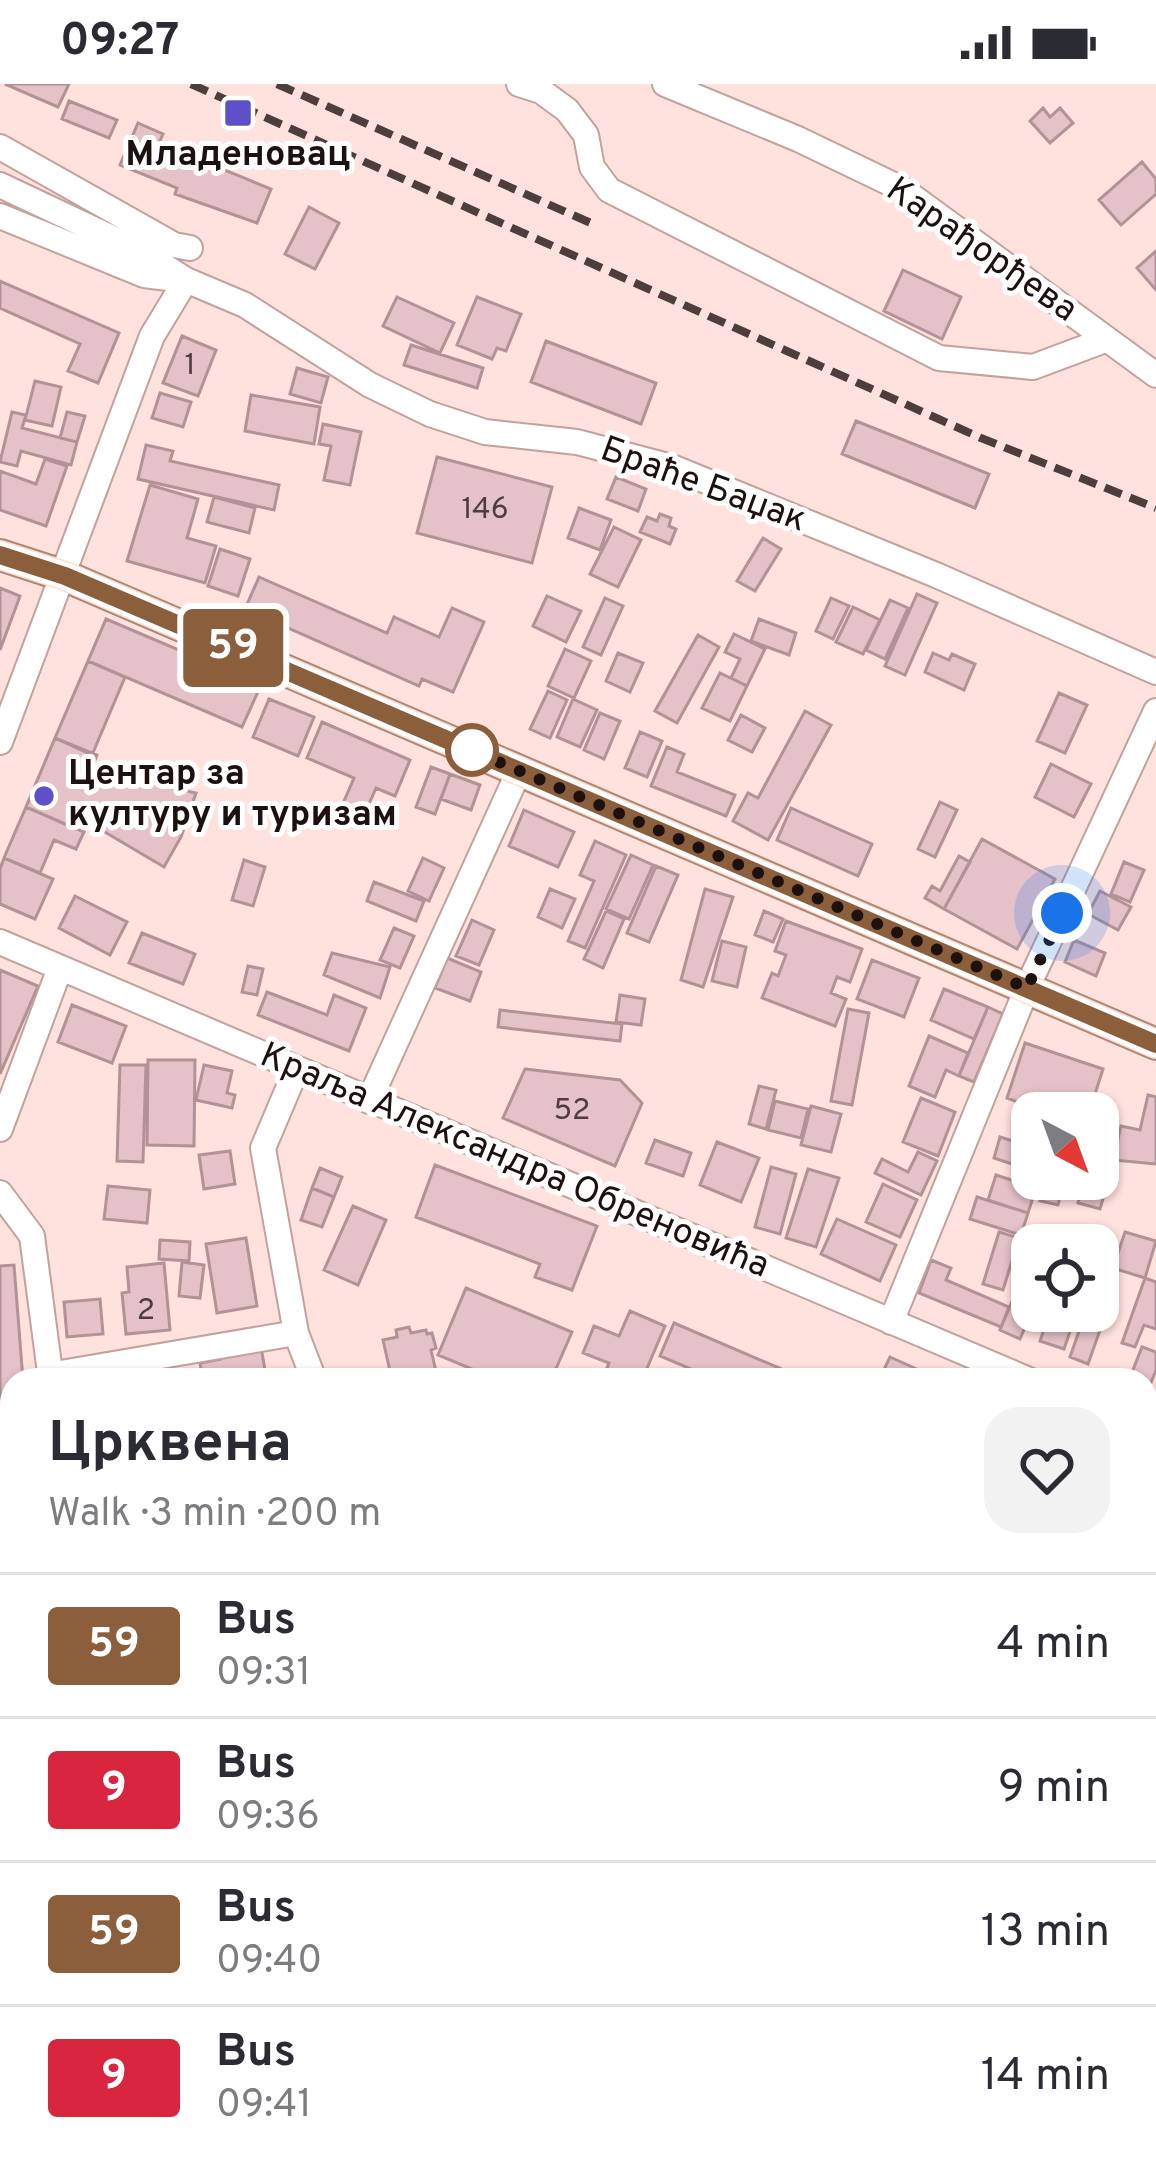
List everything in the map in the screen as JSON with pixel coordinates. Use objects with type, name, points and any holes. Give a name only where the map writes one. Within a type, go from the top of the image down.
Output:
[{"type":"main road","points":[[0,555],[65,576],[1156,1044]]},
{"type":"street","points":[[519,84],[567,110],[586,135],[592,167],[609,190],[939,358],[1033,367],[1105,340]]},
{"type":"street","name":"Карађорђева","points":[[664,84],[798,139],[902,189],[1156,375]]},
{"type":"street","points":[[0,147],[174,244],[190,248]]},
{"type":"street","name":"Браће Баџак","points":[[0,185],[245,305],[370,385],[430,414],[485,431],[577,442],[671,466],[1156,672]]},
{"type":"street","name":"Браће Баџак","points":[[0,216],[144,275],[186,280]]},
{"type":"street","points":[[0,742],[65,576],[112,435],[152,336],[186,280]]},
{"type":"street","points":[[891,1322],[1027,988],[1156,711]]},
{"type":"street","points":[[369,1101],[519,771]]},
{"type":"street","name":"Краља Александра Обреновића","points":[[0,942],[1000,1368]]},
{"type":"street","points":[[0,1129],[60,968]]},
{"type":"street","points":[[296,1070],[263,1148],[296,1333],[309,1368]]},
{"type":"street","points":[[0,1193],[32,1240],[49,1368]]},
{"type":"street","points":[[100,1368],[296,1333]]},
{"type":"building","points":[[5,84],[69,84],[58,107]]},
{"type":"building","points":[[69,101],[117,120],[109,138],[62,119]]},
{"type":"building","points":[[1043,108],[1050,117],[1060,108],[1073,123],[1050,143],[1030,121]]},
{"type":"building","points":[[138,123],[163,134],[159,143],[271,189],[257,223],[175,194],[177,188],[120,165]]},
{"type":"building","points":[[1142,162],[1156,179],[1156,194],[1121,225],[1099,200]]},
{"type":"building","points":[[309,207],[339,223],[315,269],[285,254]]},
{"type":"building","points":[[1156,251],[1156,290],[1137,268]]},
{"type":"building","points":[[903,270],[961,297],[942,339],[884,311]]},
{"type":"building","points":[[0,281],[119,333],[98,383],[68,371],[80,344],[0,308]]},
{"type":"building","points":[[397,297],[454,323],[440,353],[383,326]]},
{"type":"building","points":[[477,297],[521,314],[506,351],[497,348],[492,359],[457,345]]},
{"type":"building","points":[[182,336],[216,350],[198,396],[163,383]]},
{"type":"building","points":[[546,341],[656,383],[641,424],[531,382]]},
{"type":"building","points":[[411,345],[483,368],[477,388],[404,365]]},
{"type":"building","points":[[297,368],[328,377],[321,403],[290,394]]},
{"type":"building","points":[[35,381],[61,387],[52,426],[25,420]]},
{"type":"building","points":[[160,393],[191,402],[183,427],[152,418]]},
{"type":"building","points":[[251,395],[320,407],[314,444],[245,431]]},
{"type":"building","points":[[12,412],[26,415],[22,428],[77,442],[71,465],[21,451],[17,466],[0,462]]},
{"type":"building","points":[[67,412],[85,416],[77,442],[60,438]]},
{"type":"building","points":[[856,421],[989,474],[975,508],[842,454]]},
{"type":"building","points":[[323,424],[361,432],[350,485],[324,480],[331,446],[319,444]]},
{"type":"building","points":[[146,445],[173,451],[170,461],[279,485],[274,510],[138,479]]},
{"type":"building","points":[[437,457],[552,487],[532,563],[417,533]]},
{"type":"building","points":[[45,459],[67,466],[46,526],[0,510],[0,471],[36,484]]},
{"type":"building","points":[[616,477],[646,489],[638,511],[607,499]]},
{"type":"building","points":[[150,485],[198,499],[187,538],[216,546],[205,583],[127,561]]},
{"type":"building","points":[[214,497],[255,508],[249,533],[207,522]]},
{"type":"building","points":[[579,508],[611,520],[600,550],[568,538]]},
{"type":"building","points":[[660,514],[671,518],[669,526],[676,529],[670,544],[640,532],[647,517],[657,521]]},
{"type":"building","points":[[614,527],[641,540],[618,587],[590,574]]},
{"type":"building","points":[[763,538],[781,549],[755,591],[737,581]]},
{"type":"building","points":[[220,549],[250,559],[238,596],[208,586]]},
{"type":"building","points":[[259,577],[387,633],[394,617],[439,637],[452,608],[484,622],[453,692],[422,679],[419,686],[245,609]]},
{"type":"building","points":[[0,588],[20,596],[0,650]]},
{"type":"building","points":[[917,594],[937,603],[905,675],[885,666]]},
{"type":"building","points":[[547,596],[581,611],[566,642],[533,626]]},
{"type":"building","points":[[605,598],[623,606],[601,655],[583,647]]},
{"type":"building","points":[[831,598],[849,606],[833,639],[816,631]]},
{"type":"building","points":[[890,600],[908,608],[885,659],[866,650]]},
{"type":"building","points":[[853,607],[880,620],[863,654],[836,642]]},
{"type":"building","points":[[106,619],[261,685],[242,727],[88,661]]},
{"type":"building","points":[[759,619],[796,633],[789,655],[751,641]]},
{"type":"building","points":[[734,634],[765,649],[747,686],[731,678],[740,659],[725,652]]},
{"type":"building","points":[[698,635],[719,647],[677,723],[655,711]]},
{"type":"building","points":[[565,649],[591,661],[574,698],[548,686]]},
{"type":"building","points":[[618,653],[643,663],[630,692],[606,681]]},
{"type":"building","points":[[933,653],[949,660],[952,654],[975,664],[964,690],[925,672]]},
{"type":"building","points":[[88,661],[125,677],[92,755],[55,738]]},
{"type":"building","points":[[720,673],[747,686],[730,721],[702,708]]},
{"type":"building","points":[[548,691],[567,700],[550,738],[530,729]]},
{"type":"building","points":[[1059,693],[1087,705],[1065,753],[1037,741]]},
{"type":"building","points":[[269,699],[314,717],[298,756],[253,737]]},
{"type":"building","points":[[573,699],[597,710],[580,747],[557,737]]},
{"type":"building","points":[[805,711],[831,725],[768,840],[733,821],[748,793],[758,798]]},
{"type":"building","points":[[600,713],[620,721],[604,759],[584,750]]},
{"type":"building","points":[[741,715],[765,728],[752,752],[728,740]]},
{"type":"building","points":[[322,722],[410,760],[395,796],[376,788],[360,825],[338,815],[354,778],[307,758]]},
{"type":"building","points":[[640,732],[662,741],[647,777],[625,768]]},
{"type":"building","points":[[55,738],[97,755],[93,765],[108,773],[196,793],[181,837],[164,867],[88,822],[71,815],[67,825],[26,807]]},
{"type":"building","points":[[667,747],[684,754],[677,772],[735,795],[726,816],[651,786]]},
{"type":"building","points":[[1051,764],[1091,784],[1074,817],[1035,797]]},
{"type":"building","points":[[431,767],[450,774],[435,814],[416,807]]},
{"type":"building","points":[[450,774],[480,785],[471,810],[441,799]]},
{"type":"building","points":[[940,802],[957,810],[935,857],[918,849]]},
{"type":"building","points":[[26,807],[84,832],[76,849],[54,840],[40,873],[4,858]]},
{"type":"building","points":[[791,808],[872,844],[858,876],[777,840]]},
{"type":"building","points":[[524,810],[574,832],[558,867],[509,846]]},
{"type":"building","points":[[982,839],[1055,879],[1017,949],[944,909]]},
{"type":"building","points":[[595,841],[626,855],[585,948],[568,941],[594,881],[580,875]]},
{"type":"building","points":[[631,855],[653,865],[629,919],[606,909]]},
{"type":"building","points":[[959,856],[970,862],[944,909],[925,898],[932,886],[940,891]]},
{"type":"building","points":[[4,858],[53,879],[35,919],[0,904]]},
{"type":"building","points":[[423,858],[444,868],[429,901],[408,891]]},
{"type":"building","points":[[244,860],[265,867],[253,906],[232,900]]},
{"type":"building","points":[[1124,862],[1144,870],[1130,902],[1111,894]]},
{"type":"building","points":[[656,866],[678,875],[649,942],[627,933]]},
{"type":"building","points":[[374,882],[424,901],[416,921],[367,901]]},
{"type":"building","points":[[550,889],[575,899],[562,928],[538,917]]},
{"type":"building","points":[[705,889],[733,897],[703,987],[681,980]]},
{"type":"building","points":[[1100,891],[1131,907],[1118,930],[1088,914]]},
{"type":"building","points":[[75,896],[127,922],[110,955],[59,928]]},
{"type":"building","points":[[606,911],[624,919],[603,968],[584,959]]},
{"type":"building","points":[[764,911],[783,919],[773,942],[755,935]]},
{"type":"building","points":[[472,920],[494,930],[479,965],[456,956]]},
{"type":"building","points":[[786,921],[862,949],[850,982],[837,977],[831,993],[846,999],[835,1026],[762,998],[786,955],[775,951]]},
{"type":"building","points":[[394,928],[414,936],[400,968],[380,960]]},
{"type":"building","points":[[142,933],[195,954],[183,984],[129,963]]},
{"type":"building","points":[[1074,940],[1105,953],[1096,976],[1065,962]]},
{"type":"building","points":[[722,941],[746,947],[737,987],[712,981]]},
{"type":"building","points":[[332,953],[390,967],[380,998],[324,975]]},
{"type":"building","points":[[447,958],[481,972],[470,1001],[435,988]]},
{"type":"building","points":[[872,960],[919,978],[904,1017],[857,999]]},
{"type":"building","points":[[248,966],[263,969],[257,995],[242,992]]},
{"type":"building","points":[[0,970],[38,986],[0,1074]]},
{"type":"building","points":[[944,989],[988,1007],[974,1039],[931,1020]]},
{"type":"building","points":[[267,992],[327,1015],[334,995],[366,1008],[349,1051],[258,1015]]},
{"type":"building","points":[[620,995],[645,999],[641,1025],[616,1022]]},
{"type":"building","points":[[72,1005],[126,1026],[112,1063],[58,1042]]},
{"type":"building","points":[[988,1007],[1003,1014],[974,1082],[959,1076]]},
{"type":"building","points":[[848,1009],[869,1013],[852,1105],[831,1101]]},
{"type":"building","points":[[500,1010],[622,1024],[620,1041],[498,1027]]},
{"type":"building","points":[[929,1036],[968,1053],[959,1076],[946,1070],[935,1097],[909,1086]]},
{"type":"building","points":[[1025,1043],[1103,1069],[1096,1092],[1011,1092],[1011,1099],[1007,1098]]},
{"type":"building","points":[[148,1060],[195,1060],[194,1146],[147,1145]]},
{"type":"building","points":[[120,1065],[146,1065],[143,1162],[117,1161]]},
{"type":"building","points":[[204,1065],[232,1071],[227,1093],[235,1095],[232,1108],[196,1100]]},
{"type":"building","points":[[525,1069],[620,1080],[642,1103],[615,1166],[503,1118]]},
{"type":"building","points":[[759,1086],[776,1090],[766,1129],[749,1124]]},
{"type":"building","points":[[1148,1095],[1156,1097],[1156,1164],[1119,1161],[1121,1126],[1140,1130]]},
{"type":"building","points":[[921,1098],[955,1112],[938,1156],[903,1142]]},
{"type":"building","points":[[775,1101],[808,1109],[801,1138],[768,1130]]},
{"type":"building","points":[[811,1106],[841,1114],[831,1152],[801,1145]]},
{"type":"building","points":[[1000,1137],[1011,1140],[1011,1164],[994,1158]]},
{"type":"building","points":[[655,1140],[691,1153],[683,1176],[646,1163]]},
{"type":"building","points":[[717,1142],[759,1158],[741,1202],[700,1185]]},
{"type":"building","points":[[230,1151],[235,1184],[204,1189],[199,1155]]},
{"type":"building","points":[[918,1152],[937,1161],[921,1195],[875,1173],[882,1159],[908,1172]]},
{"type":"building","points":[[435,1165],[597,1226],[572,1290],[535,1277],[540,1264],[416,1217]]},
{"type":"building","points":[[771,1167],[796,1174],[780,1234],[755,1227]]},
{"type":"building","points":[[320,1168],[342,1177],[334,1197],[312,1188]]},
{"type":"building","points":[[808,1169],[839,1178],[816,1247],[786,1238]]},
{"type":"building","points":[[996,1175],[1011,1180],[1011,1200],[1032,1200],[1028,1213],[988,1200]]},
{"type":"building","points":[[883,1184],[917,1200],[900,1237],[866,1222]]},
{"type":"building","points":[[108,1186],[150,1190],[147,1223],[104,1219]]},
{"type":"building","points":[[312,1188],[334,1197],[322,1227],[301,1220]]},
{"type":"building","points":[[977,1197],[1028,1213],[1024,1224],[1011,1224],[1011,1232],[970,1219]]},
{"type":"building","points":[[1079,1200],[1103,1200],[1100,1209]]},
{"type":"building","points":[[353,1206],[386,1220],[358,1285],[324,1270]]},
{"type":"building","points":[[837,1219],[896,1245],[880,1281],[821,1254]]},
{"type":"building","points":[[999,1232],[1011,1236],[1011,1264],[1003,1290],[983,1284]]},
{"type":"building","points":[[1125,1232],[1156,1241],[1145,1278],[1119,1270]]},
{"type":"building","points":[[246,1238],[257,1306],[217,1313],[206,1244]]},
{"type":"building","points":[[160,1240],[190,1242],[189,1261],[159,1259]]},
{"type":"building","points":[[931,1260],[951,1268],[946,1280],[1009,1307],[1001,1327],[919,1293]]},
{"type":"building","points":[[182,1262],[204,1265],[200,1298],[179,1296]]},
{"type":"building","points":[[164,1263],[170,1330],[126,1334],[122,1293],[129,1292],[127,1267]]},
{"type":"building","points":[[14,1265],[22,1368],[0,1368],[0,1266]]},
{"type":"building","points":[[1145,1278],[1156,1282],[1156,1329],[1144,1325],[1135,1347],[1122,1343]]},
{"type":"building","points":[[466,1288],[572,1332],[556,1368],[469,1368],[438,1355]]},
{"type":"building","points":[[100,1299],[103,1334],[67,1337],[64,1302]]},
{"type":"building","points":[[1011,1304],[1011,1332],[1023,1332],[1020,1339],[1000,1330]]},
{"type":"building","points":[[630,1311],[665,1326],[647,1368],[607,1368],[609,1363],[583,1353],[594,1326],[619,1336]]},
{"type":"building","points":[[674,1323],[779,1368],[688,1368],[660,1356]]},
{"type":"building","points":[[409,1327],[411,1333],[432,1333],[435,1368],[389,1368],[383,1340],[397,1337],[396,1330]]},
{"type":"building","points":[[1043,1332],[1070,1332],[1064,1349],[1040,1341]]},
{"type":"building","points":[[1079,1332],[1099,1332],[1088,1364],[1070,1357]]},
{"type":"building","points":[[260,1341],[265,1368],[201,1368],[200,1363],[221,1359],[219,1349]]},
{"type":"building","points":[[1142,1347],[1156,1352],[1156,1368],[1134,1368]]},
{"type":"building","points":[[890,1357],[914,1368],[885,1368]]},
{"type":"railway","points":[[191,84],[981,438],[1156,508]]},
{"type":"railway","points":[[277,84],[593,224]]},
{"type":"bus line","name":"59","points":[[0,555],[65,576],[1156,1044]]},
{"type":"place","name":"Младеновац","points":[[238,113]]},
{"type":"place","name":"Центар за културу и туризам","points":[[44,796]]},
{"type":"route","points":[[472,750],[466,748],[1027,988],[1062,913]]}]
